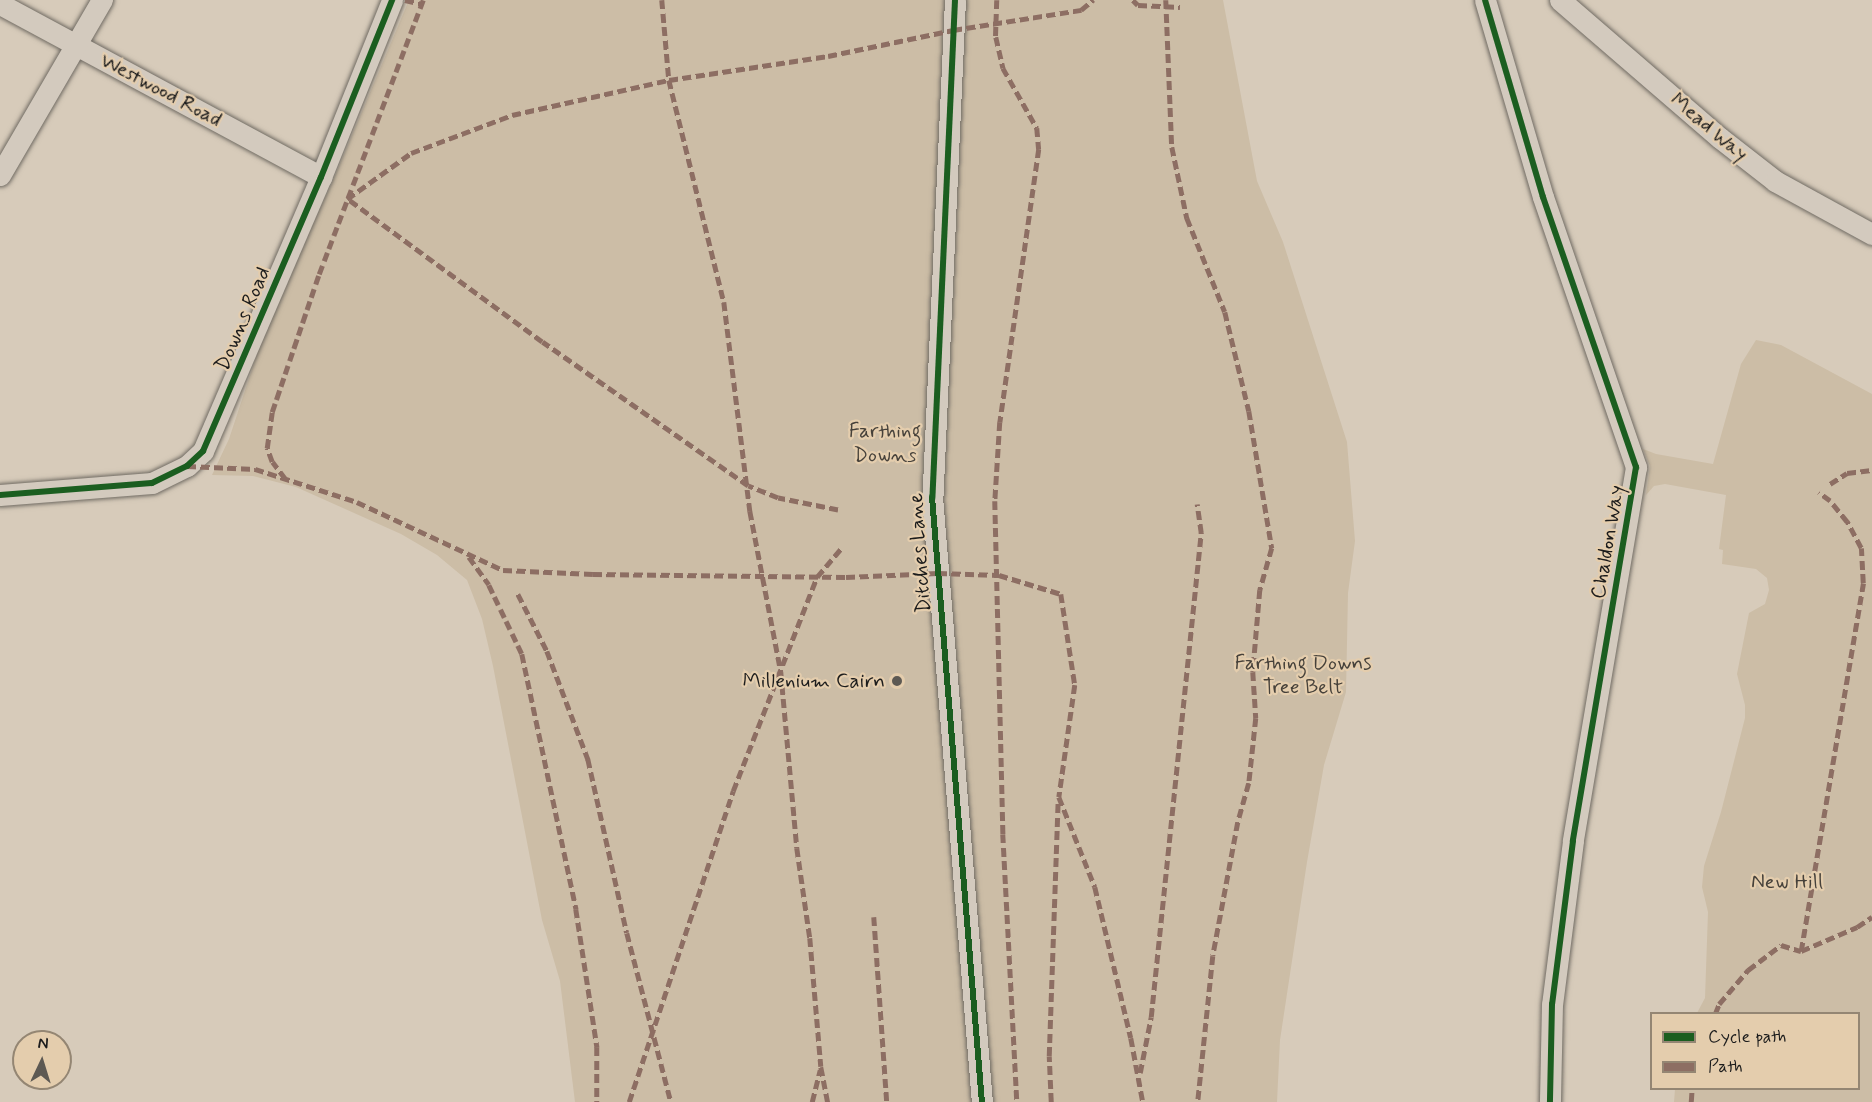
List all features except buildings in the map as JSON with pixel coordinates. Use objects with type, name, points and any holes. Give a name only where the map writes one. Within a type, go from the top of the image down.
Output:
[{"type":"street","points":[[0,175],[102,0]]},
{"type":"street","name":"Downs Road","points":[[0,495],[152,483],[188,466],[203,452],[321,177],[392,0]]},
{"type":"street","name":"Ditches Lane","points":[[955,0],[932,497],[982,1102]]},
{"type":"street","name":"Mead Way","points":[[1560,0],[1720,138],[1775,181],[1872,234]]},
{"type":"street","name":"Chaldon Way","points":[[1488,2],[1543,197],[1636,467],[1572,853],[1552,1004],[1550,1102]]},
{"type":"street","name":"Westwood Road","points":[[0,4],[321,177]]},
{"type":"green space","name":"Farthing Downs","points":[[409,0],[1223,0],[1257,181],[1283,242],[1347,442],[1355,541],[1348,593],[1346,692],[1324,765],[1307,862],[1280,1040],[1277,1102],[575,1102],[560,981],[542,920],[493,666],[482,619],[467,580],[437,555],[401,534],[296,487],[253,476],[212,475],[229,439],[269,318],[331,185]]},
{"type":"green space","name":"New Hill","points":[[1756,340],[1781,345],[1872,394],[1872,1102],[1674,1102],[1675,1090],[1860,1090],[1860,1012],[1698,1012],[1705,998],[1708,912],[1702,887],[1704,866],[1721,812],[1745,718],[1745,705],[1737,674],[1749,613],[1765,604],[1769,590],[1767,578],[1756,569],[1722,564],[1723,550],[1719,549],[1726,495],[1665,484],[1654,486],[1646,495],[1650,466],[1643,449],[1656,454],[1713,464],[1741,364]]},
{"type":"marked path","points":[[405,0],[422,4]]},
{"type":"marked path","points":[[285,479],[272,462],[267,448],[272,412],[319,274],[423,0]]},
{"type":"marked path","points":[[662,0],[669,80],[724,302],[750,511],[781,672],[797,848],[810,938],[821,1067],[828,1102]]},
{"type":"marked path","points":[[997,0],[996,37],[1003,68],[1037,128],[1039,149],[1000,422],[995,501],[1003,834],[1017,1102]]},
{"type":"marked path","points":[[838,510],[778,498],[748,486],[542,342],[347,199],[411,153],[512,115],[669,80],[828,56],[953,30],[1081,10],[1093,0]]},
{"type":"marked path","points":[[1133,0],[1138,5],[1180,7]]},
{"type":"marked path","points":[[1166,0],[1172,147],[1187,218],[1225,312],[1249,411],[1272,548],[1260,590],[1253,672],[1256,718],[1249,783],[1238,822],[1213,956],[1198,1102]]},
{"type":"marked path","points":[[187,466],[255,469],[357,502],[503,570],[593,574],[846,577],[938,573],[999,575],[1061,594],[1075,685],[1059,797],[1095,887],[1131,1038],[1143,1102]]},
{"type":"marked path","points":[[1830,484],[1847,473],[1872,470]]},
{"type":"marked path","points":[[1801,951],[1863,583],[1861,548],[1847,522],[1830,501],[1819,493]]},
{"type":"marked path","points":[[1140,1073],[1151,1017],[1201,533],[1197,504]]},
{"type":"marked path","points":[[629,1102],[733,791],[817,577],[842,547]]},
{"type":"marked path","points":[[469,557],[489,585],[522,654],[576,909],[597,1047],[597,1102]]},
{"type":"marked path","points":[[518,594],[547,651],[588,759],[627,933],[671,1102]]},
{"type":"marked path","points":[[1051,1102],[1049,1056],[1058,802]]},
{"type":"marked path","points":[[874,917],[887,1102]]},
{"type":"marked path","points":[[1716,1012],[1719,1004],[1748,970],[1781,945],[1801,951],[1857,927],[1872,917]]},
{"type":"marked path","points":[[812,1102],[820,1070]]},
{"type":"marked path","points":[[1691,1102],[1692,1090]]},
{"type":"cycle path","points":[[0,495],[152,483],[187,466],[203,451],[321,177],[392,0]]},
{"type":"cycle path","points":[[955,0],[932,497],[982,1102]]},
{"type":"cycle path","points":[[1485,0],[1543,197],[1636,467],[1573,841],[1552,1004],[1550,1102]]},
{"type":"place","name":"Millenium Cairn","points":[[897,681]]},
{"type":"park label","name":"Farthing Downs Tree Belt","points":[[1303,675]]}]
